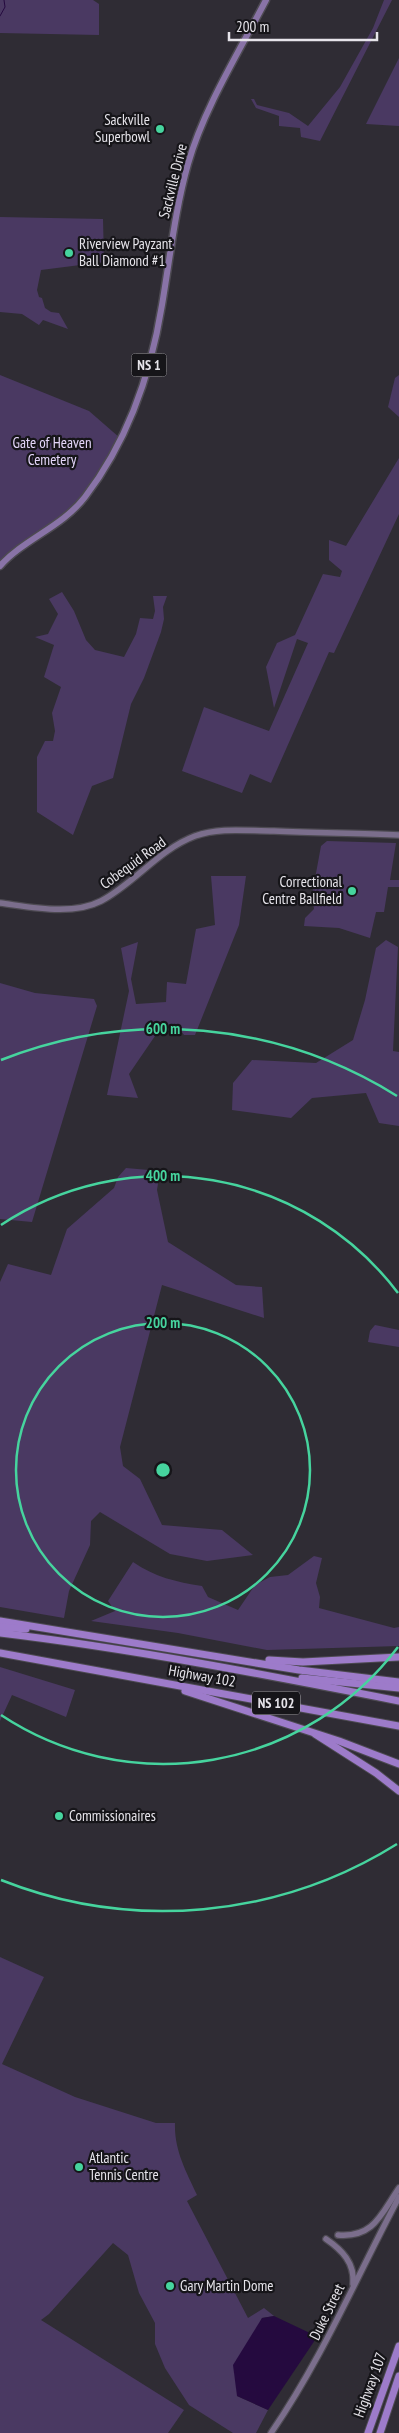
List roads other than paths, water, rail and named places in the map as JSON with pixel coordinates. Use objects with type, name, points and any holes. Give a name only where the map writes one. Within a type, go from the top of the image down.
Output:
[{"type":"highway","points":[[0,1621],[299,1670],[399,1682]]},
{"type":"highway","points":[[0,1627],[54,1629]]},
{"type":"highway","name":"Highway 102","points":[[0,1633],[114,1649],[262,1674],[399,1701]]},
{"type":"highway","name":"Highway 102","points":[[0,1653],[399,1726]]},
{"type":"highway","points":[[246,1660],[303,1662],[399,1657]]},
{"type":"highway","points":[[262,1674],[399,1688]]},
{"type":"highway","points":[[154,1681],[313,1732],[399,1764]]},
{"type":"highway","points":[[313,1732],[322,1740],[376,1772],[399,1791]]},
{"type":"highway","name":"Highway 107","points":[[368,2433],[399,2346]]},
{"type":"highway","name":"Highway 107","points":[[380,2433],[399,2376]]},
{"type":"main road","name":"Sackville Drive","points":[[0,566],[73,511],[98,477],[130,418],[150,363],[162,307],[181,192],[190,157],[200,130],[266,0]]},
{"type":"main road","name":"Cobequid Road","points":[[0,903],[44,908],[88,906],[111,894],[165,852],[194,836],[212,832],[248,830],[399,835]]},
{"type":"main road","points":[[338,2235],[354,2235],[370,2228],[399,2188]]},
{"type":"main road","name":"Duke Street","points":[[271,2433],[302,2387],[399,2197]]},
{"type":"main road","points":[[326,2239],[348,2259],[353,2273],[353,2287]]},
{"type":"waterway","points":[[0,16],[5,7],[4,0]]},
{"type":"place","name":"Sackville Superbowl","points":[[160,129]]},
{"type":"place","name":"Riverview Payzant Ball Diamond #1","points":[[69,253]]},
{"type":"place","name":"Correctional Centre Ballfield","points":[[352,891]]},
{"type":"place","name":"Commissionaires","points":[[59,1816]]},
{"type":"place","name":"Atlantic Tennis Centre","points":[[79,2167]]},
{"type":"place","name":"Gary Martin Dome","points":[[170,2286]]},
{"type":"park label","name":"Gate of Heaven Cemetery","points":[[52,452]]}]
